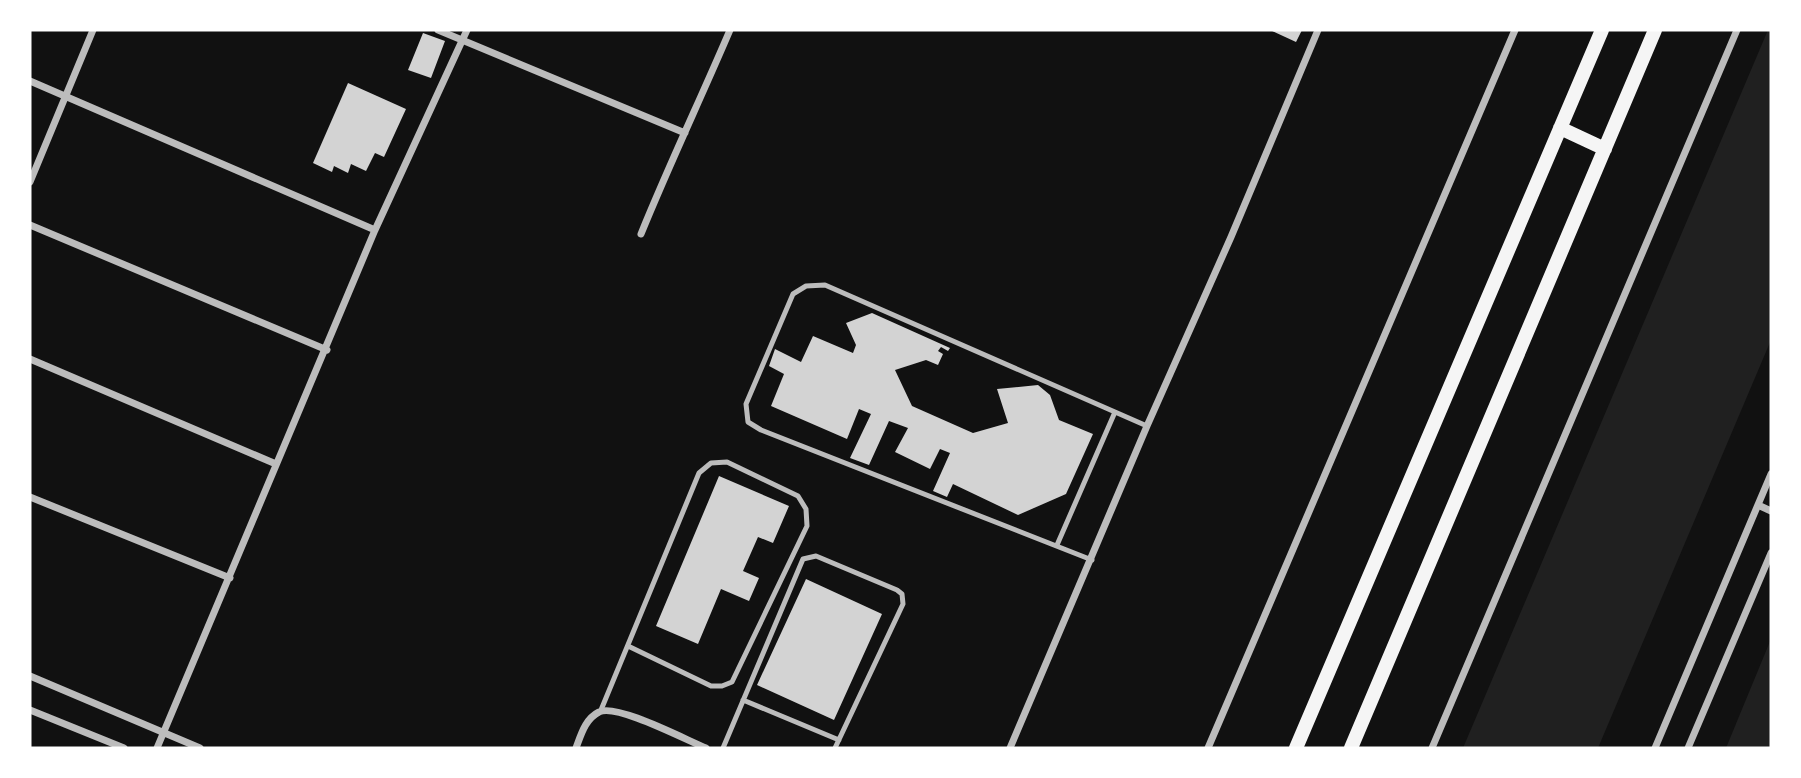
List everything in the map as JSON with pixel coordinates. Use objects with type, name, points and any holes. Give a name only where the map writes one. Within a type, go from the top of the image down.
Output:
[{"type":"main road","points":[[1296,748],[1602,30]]},
{"type":"main road","points":[[1350,748],[1655,30]]},
{"type":"main road","points":[[1560,128],[1605,149]]},
{"type":"street","points":[[30,182],[93,30]]},
{"type":"street","points":[[438,30],[685,133]]},
{"type":"street","points":[[158,748],[375,230],[467,30]]},
{"type":"street","points":[[641,234],[730,30]]},
{"type":"street","points":[[1010,748],[1318,30]]},
{"type":"street","points":[[1208,748],[1516,30]]},
{"type":"street","points":[[1432,748],[1737,30]]},
{"type":"street","points":[[30,81],[375,230]]},
{"type":"street","points":[[30,225],[327,350]]},
{"type":"street","points":[[30,359],[276,464]]},
{"type":"street","points":[[1657,748],[1771,474]]},
{"type":"street","points":[[30,497],[230,578]]},
{"type":"street","points":[[1758,505],[1771,511]]},
{"type":"street","points":[[1688,748],[1771,553]]},
{"type":"street","points":[[30,676],[200,748]]},
{"type":"street","points":[[30,709],[124,748]]},
{"type":"street","points":[[576,748],[590,718],[601,710],[619,710],[706,748]]},
{"type":"lane","points":[[1092,559],[761,430],[748,422],[746,404],[793,294],[806,286],[825,285],[1147,426]]},
{"type":"lane","points":[[1057,545],[1115,412]]},
{"type":"lane","points":[[601,710],[699,473],[711,463],[727,461],[798,496],[806,509],[807,526],[732,682],[711,686],[628,646]]},
{"type":"lane","points":[[723,748],[803,559],[816,556],[886,585],[902,594],[903,604],[835,748]]},
{"type":"lane","points":[[743,700],[839,740]]},
{"type":"shaded area","points":[[1768,30],[1771,30],[1771,340],[1598,748],[1463,748]]},
{"type":"shaded area","points":[[1771,639],[1771,748],[1726,748]]},
{"type":"building","points":[[1270,30],[1302,30],[1296,42]]},
{"type":"building","points":[[423,33],[445,41],[431,78],[408,70]]},
{"type":"building","points":[[348,83],[406,109],[384,157],[375,153],[366,171],[351,164],[348,173],[334,166],[332,172],[313,163]]},
{"type":"building","points":[[872,313],[950,348],[948,351],[941,347],[938,351],[943,354],[938,365],[926,360],[895,370],[912,406],[973,433],[1008,423],[997,389],[1038,385],[1050,395],[1059,420],[1093,434],[1066,494],[1018,515],[953,484],[947,497],[933,491],[950,453],[940,449],[930,469],[895,452],[908,428],[889,421],[869,465],[850,458],[871,414],[859,409],[847,439],[771,406],[784,374],[769,366],[775,349],[801,362],[813,336],[853,353],[856,345],[846,323]]},
{"type":"building","points":[[719,476],[789,506],[773,543],[758,537],[743,571],[759,578],[749,601],[721,589],[698,644],[656,626]]},
{"type":"building","points":[[806,579],[882,614],[834,720],[757,685]]}]
